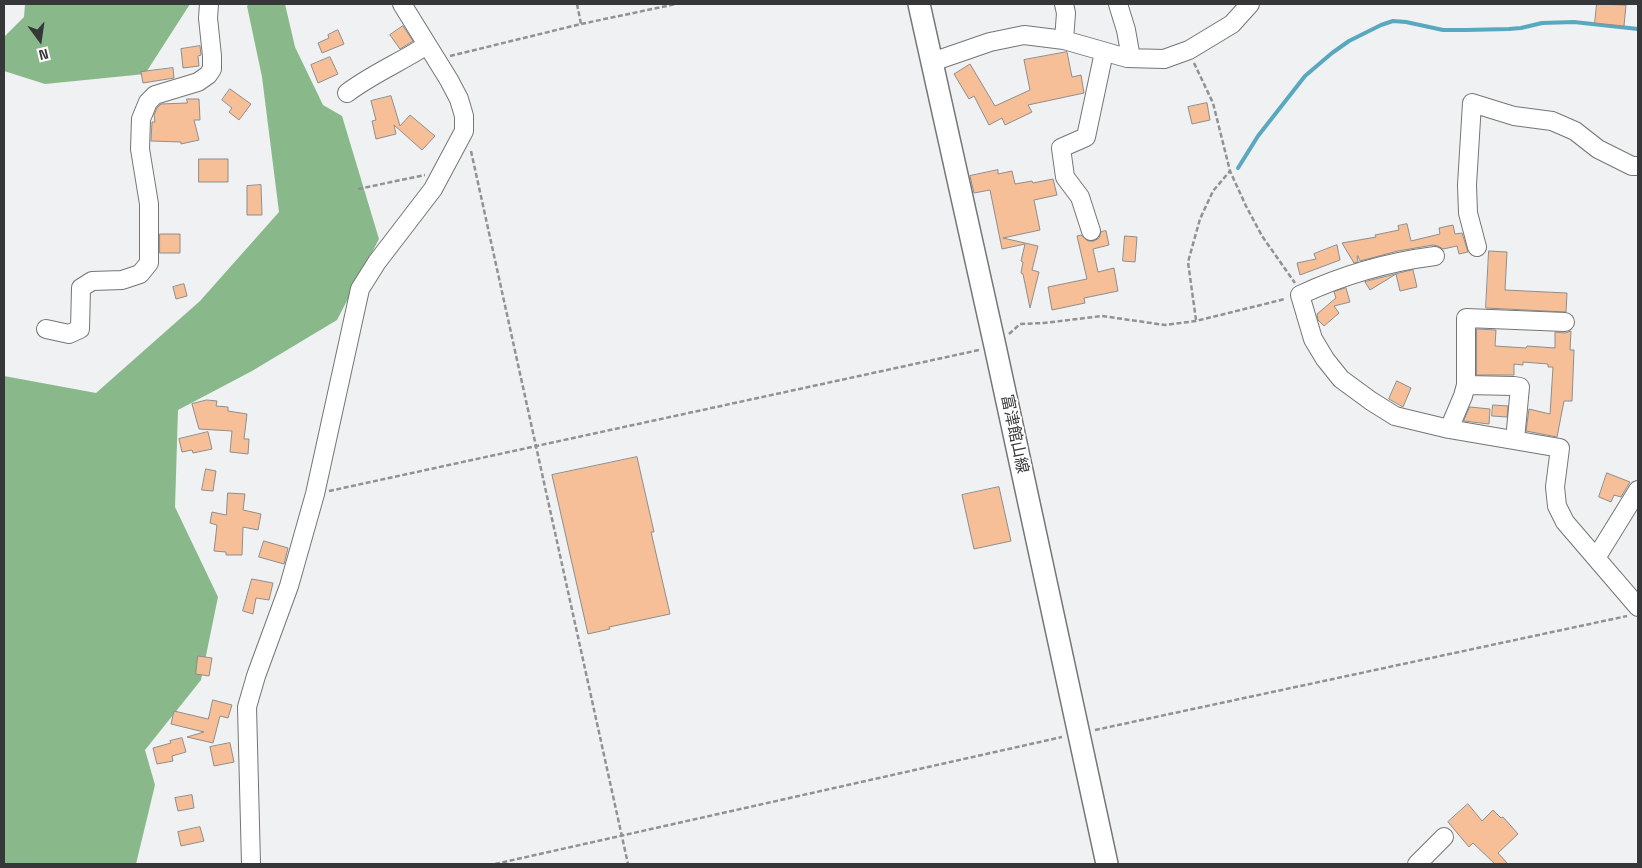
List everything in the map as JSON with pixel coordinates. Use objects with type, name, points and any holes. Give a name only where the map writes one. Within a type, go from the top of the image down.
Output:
[{"type":"main road","name":"富津館山線","points":[[919,4],[1107,864]]},
{"type":"street","points":[[46,329],[69,334],[80,329],[81,288],[92,281],[122,280],[140,274],[149,263],[149,204],[140,149],[141,119],[148,102],[156,95],[198,82],[208,75],[212,69],[208,18],[209,4]]},
{"type":"street","points":[[251,864],[246,707],[289,586],[316,494],[360,289],[377,262],[433,189],[464,131],[464,116],[459,99],[402,4]]},
{"type":"street","points":[[1064,4],[1066,13],[1064,40]]},
{"type":"street","points":[[1118,4],[1126,30],[1131,58]]},
{"type":"street","points":[[932,62],[990,42],[1024,35],[1064,40],[1131,58],[1164,60],[1189,50],[1232,24],[1250,4]]},
{"type":"street","points":[[347,93],[363,80],[412,55],[432,52]]},
{"type":"street","points":[[1091,231],[1080,198],[1065,177],[1061,148],[1086,137],[1104,52]]},
{"type":"street","points":[[1477,247],[1468,213],[1467,184],[1472,102],[1514,116],[1552,121],[1575,131],[1598,150],[1632,166],[1638,166]]},
{"type":"street","points":[[1435,256],[1408,259],[1360,272],[1327,282],[1300,295],[1313,339],[1325,360],[1342,378],[1371,401],[1395,416],[1449,429],[1560,448],[1555,487],[1557,506],[1566,522],[1596,558],[1633,611]]},
{"type":"street","points":[[1449,429],[1466,385],[1466,318],[1565,322]]},
{"type":"street","points":[[1466,385],[1514,386],[1520,388],[1515,440]]},
{"type":"street","points":[[1596,558],[1638,490]]},
{"type":"street","points":[[1417,864],[1444,838]]},
{"type":"path","points":[[576,4],[581,24]]},
{"type":"path","points":[[432,52],[676,4]]},
{"type":"path","points":[[316,494],[995,346],[1020,324],[1102,316],[1165,325],[1196,321],[1300,295],[1291,277],[1262,236],[1230,171],[1213,102],[1189,50]]},
{"type":"path","points":[[464,131],[473,159],[628,864]]},
{"type":"path","points":[[1196,321],[1188,262],[1200,219],[1213,191],[1230,171]]},
{"type":"path","points":[[358,189],[417,175],[442,173]]},
{"type":"path","points":[[495,864],[1633,611]]},
{"type":"green space","points":[[25,4],[190,4],[145,74],[45,84],[4,71],[4,37],[24,17]]},
{"type":"green space","points":[[249,4],[285,4],[295,47],[323,105],[342,116],[379,239],[337,320],[252,371],[178,410],[175,507],[218,597],[201,680],[145,750],[155,785],[136,864],[4,864],[4,376],[96,393],[200,301],[279,212],[262,77],[247,6]]},
{"type":"building","points":[[1597,4],[1626,5],[1624,26],[1595,23]]},
{"type":"building","points":[[403,26],[413,41],[400,49],[390,35]]},
{"type":"building","points":[[338,30],[344,44],[322,53],[318,43],[329,38],[328,35]]},
{"type":"building","points":[[200,46],[199,66],[183,68],[181,49]]},
{"type":"building","points":[[1067,52],[1072,77],[1081,75],[1084,93],[1028,105],[1032,112],[1005,125],[1002,118],[989,125],[974,96],[969,99],[954,74],[970,64],[995,106],[1030,90],[1024,60]]},
{"type":"building","points":[[330,57],[338,74],[318,83],[311,65]]},
{"type":"building","points":[[173,68],[174,78],[143,83],[141,72]]},
{"type":"building","points":[[230,89],[251,104],[239,120],[229,112],[232,108],[222,100]]},
{"type":"building","points":[[391,96],[400,126],[410,115],[435,136],[422,150],[394,125],[396,134],[376,139],[372,121],[376,120],[371,101]]},
{"type":"building","points":[[187,99],[199,99],[200,120],[194,120],[199,140],[181,144],[181,142],[151,141],[152,122],[155,122],[154,115],[157,108],[161,104],[187,103]]},
{"type":"building","points":[[1207,103],[1210,120],[1192,124],[1188,107]]},
{"type":"building","points":[[199,159],[228,159],[228,182],[199,182]]},
{"type":"building","points":[[998,170],[998,174],[1012,171],[1015,184],[1053,179],[1057,195],[1034,200],[1040,230],[1003,238],[1038,246],[1032,270],[1039,272],[1030,308],[1023,274],[1021,273],[1023,262],[1021,261],[1025,244],[1002,249],[990,190],[974,193],[970,176]]},
{"type":"building","points":[[261,185],[262,215],[247,215],[247,186]]},
{"type":"building","points":[[1407,224],[1411,241],[1440,234],[1439,228],[1453,225],[1455,234],[1462,233],[1468,252],[1459,254],[1457,246],[1443,249],[1433,245],[1398,251],[1360,261],[1357,256],[1358,262],[1354,263],[1342,243],[1376,237],[1375,235],[1399,230],[1398,226]]},
{"type":"building","points":[[1106,231],[1109,245],[1093,249],[1098,272],[1114,268],[1118,291],[1084,298],[1085,303],[1052,310],[1048,287],[1087,279],[1077,236],[1081,235],[1088,241],[1094,241],[1099,238],[1101,232]]},
{"type":"building","points":[[160,234],[180,234],[180,253],[160,253]]},
{"type":"building","points":[[1125,236],[1137,237],[1135,262],[1123,261]]},
{"type":"building","points":[[1337,245],[1340,260],[1300,275],[1297,263],[1316,259],[1314,254]]},
{"type":"building","points":[[1489,251],[1507,252],[1505,290],[1567,293],[1566,312],[1486,308]]},
{"type":"building","points":[[1413,270],[1417,287],[1400,291],[1396,274]]},
{"type":"building","points":[[1395,274],[1370,290],[1365,282]]},
{"type":"building","points":[[184,284],[187,296],[176,299],[173,287]]},
{"type":"building","points":[[1346,288],[1350,302],[1334,306],[1339,313],[1324,326],[1318,320],[1317,314],[1336,298],[1334,292]]},
{"type":"building","points":[[1477,329],[1496,330],[1495,346],[1526,348],[1527,346],[1555,348],[1555,332],[1565,333],[1571,331],[1570,350],[1574,350],[1572,401],[1564,401],[1557,437],[1526,431],[1529,409],[1550,414],[1553,367],[1548,367],[1548,364],[1523,362],[1523,365],[1514,364],[1514,375],[1477,375]]},
{"type":"building","points":[[1397,381],[1411,388],[1403,407],[1389,399]]},
{"type":"building","points":[[207,400],[217,401],[216,406],[228,407],[228,411],[247,414],[244,439],[249,439],[248,454],[230,452],[232,431],[199,429],[192,404]]},
{"type":"building","points":[[1493,405],[1508,406],[1507,417],[1492,416]]},
{"type":"building","points":[[1470,407],[1490,409],[1489,424],[1464,421]]},
{"type":"building","points":[[208,432],[212,449],[193,453],[192,450],[182,452],[179,439]]},
{"type":"building","points":[[637,457],[654,532],[651,532],[670,614],[609,627],[610,629],[588,634],[552,475]]},
{"type":"building","points":[[206,469],[216,471],[213,491],[202,490]]},
{"type":"building","points":[[1607,473],[1630,482],[1621,497],[1614,495],[1611,502],[1599,497]]},
{"type":"building","points":[[999,487],[1011,541],[974,549],[962,495]]},
{"type":"building","points":[[228,493],[245,494],[243,510],[261,514],[258,530],[243,527],[242,555],[226,555],[226,552],[214,551],[217,525],[210,523],[212,512],[226,515]]},
{"type":"building","points":[[264,541],[288,548],[284,564],[259,557]]},
{"type":"building","points":[[252,579],[273,583],[269,600],[256,598],[253,614],[243,611]]},
{"type":"building","points":[[198,656],[212,658],[209,676],[196,674]]},
{"type":"building","points":[[213,700],[232,705],[228,718],[220,716],[213,743],[187,737],[204,732],[171,724],[174,711],[208,719]]},
{"type":"building","points":[[182,738],[186,752],[172,756],[173,761],[157,764],[153,748]]},
{"type":"building","points":[[230,743],[234,762],[214,766],[210,747]]},
{"type":"building","points":[[192,795],[194,808],[178,811],[175,798]]},
{"type":"building","points":[[1468,804],[1482,821],[1493,810],[1501,818],[1503,817],[1518,834],[1498,853],[1508,864],[1495,864],[1473,843],[1469,847],[1448,822]]},
{"type":"building","points":[[200,827],[204,841],[181,846],[178,832]]},
{"type":"waterway","points":[[1238,168],[1258,136],[1305,76],[1349,41],[1381,25],[1393,21],[1443,30],[1466,30],[1509,29],[1542,23],[1574,22],[1638,29]]}]
